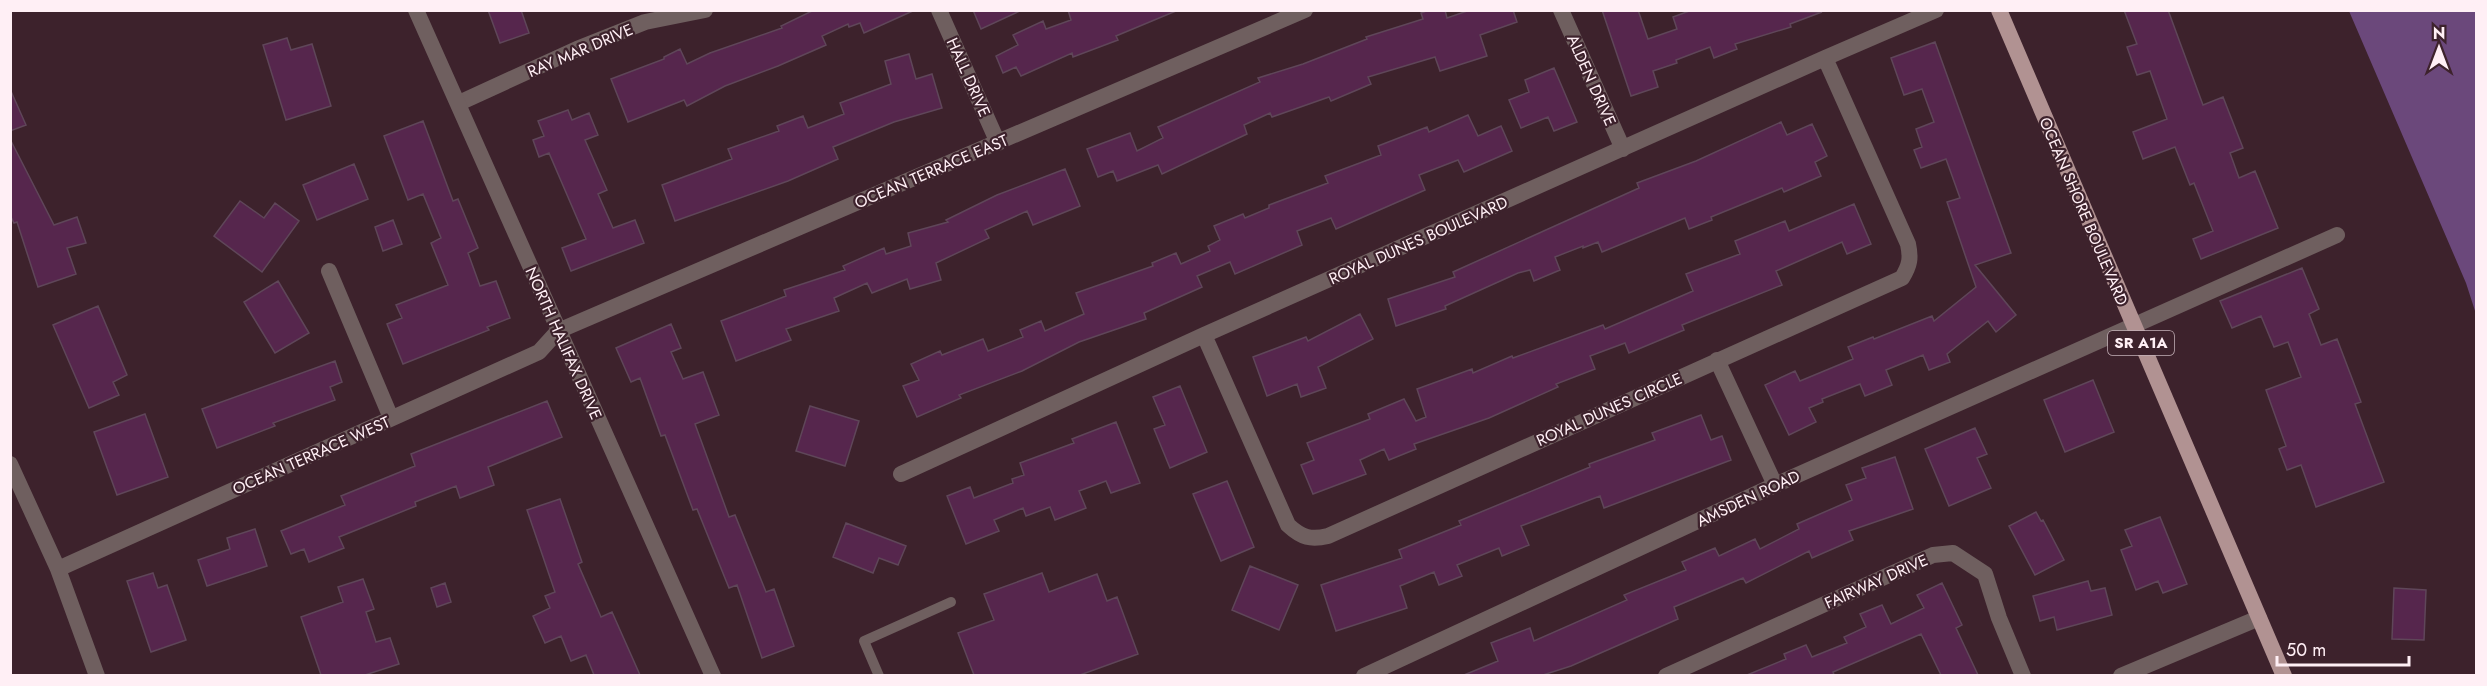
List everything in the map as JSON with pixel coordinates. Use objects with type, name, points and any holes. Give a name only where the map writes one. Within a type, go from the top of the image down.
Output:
[{"type":"main road","name":"OCEAN SHORE BOULEVARD","points":[[1999,10],[2284,675]]},
{"type":"street","name":"NORTH HALIFAX DRIVE","points":[[416,10],[713,675]]},
{"type":"street","name":"RAY MAR DRIVE","points":[[459,103],[645,22],[705,10]]},
{"type":"street","name":"HALL DRIVE","points":[[939,10],[998,142]]},
{"type":"street","name":"OCEAN TERRACE EAST","points":[[558,331],[1305,10]]},
{"type":"street","name":"ALDEN DRIVE","points":[[1561,10],[1623,149]]},
{"type":"street","name":"ROYAL DUNES BOULEVARD","points":[[901,474],[1204,334],[1936,10]]},
{"type":"street","name":"ROYAL DUNES CIRCLE","points":[[1204,334],[1288,525],[1298,535],[1312,540],[1328,536],[1902,278],[1909,266],[1911,255],[1908,243],[1825,58]]},
{"type":"street","name":"AMSDEN ROAD","points":[[1364,675],[1775,485],[2337,235]]},
{"type":"street","points":[[329,271],[391,418]]},
{"type":"street","name":"OCEAN TERRACE WEST","points":[[58,569],[540,352],[558,331]]},
{"type":"street","points":[[1717,360],[1775,485]]},
{"type":"street","points":[[10,464],[58,569],[97,675]]},
{"type":"street","name":"FAIRWAY DRIVE","points":[[1666,675],[1933,555],[1953,553],[1986,574],[1999,618],[2023,675]]},
{"type":"street","points":[[2121,675],[2259,618]]},
{"type":"lane","points":[[879,675],[864,641],[951,602]]},
{"type":"shaded area","points":[[2349,11],[2476,11],[2476,314],[2466,283]]},
{"type":"building","points":[[488,10],[521,10],[529,33],[500,43]]},
{"type":"building","points":[[814,10],[915,10],[864,33],[860,23],[849,27],[848,24],[822,36],[826,45],[725,86],[687,106],[684,100],[628,122],[611,79],[664,59],[680,49],[687,64],[710,53],[782,28],[781,26]]},
{"type":"building","points":[[973,10],[1022,10],[981,29]]},
{"type":"building","points":[[1068,10],[1176,11],[1116,36],[1118,40],[1073,57],[1072,53],[1021,76],[1016,67],[1003,73],[996,56],[1018,45],[1013,35],[1043,21],[1046,29],[1071,20]]},
{"type":"building","points":[[1429,10],[1445,10],[1447,18],[1470,10],[1513,10],[1517,22],[1480,35],[1487,56],[1440,71],[1435,57],[1368,77],[1371,84],[1331,101],[1329,97],[1272,117],[1270,113],[1244,125],[1247,134],[1162,174],[1158,165],[1117,181],[1113,171],[1098,177],[1087,149],[1130,133],[1137,151],[1163,138],[1158,127],[1260,82],[1258,78],[1303,64],[1367,39],[1366,37],[1423,19],[1421,13]]},
{"type":"building","points":[[1602,10],[1638,10],[1648,39],[1677,29],[1673,17],[1692,10],[1822,12],[1790,24],[1791,27],[1735,44],[1737,49],[1714,58],[1710,47],[1676,60],[1677,63],[1653,71],[1658,87],[1631,96]]},
{"type":"building","points":[[2124,10],[2168,10],[2203,105],[2223,97],[2243,148],[2230,153],[2239,178],[2255,171],[2278,228],[2201,259],[2193,239],[2213,231],[2194,183],[2190,185],[2175,147],[2143,159],[2133,132],[2167,119],[2150,71],[2137,75],[2127,47],[2137,44]]},
{"type":"building","points":[[287,38],[291,50],[312,44],[331,106],[286,120],[263,45]]},
{"type":"building","points":[[1935,42],[2011,253],[1975,265],[2016,315],[1996,332],[1988,321],[1947,354],[1950,362],[1929,370],[1923,355],[1886,370],[1892,385],[1865,396],[1860,384],[1822,399],[1823,402],[1809,408],[1816,422],[1789,435],[1765,385],[1795,371],[1800,381],[1853,359],[1848,347],[1932,316],[1934,321],[1976,287],[1947,202],[1960,198],[1946,159],[1921,168],[1914,150],[1922,147],[1916,129],[1934,122],[1922,89],[1904,95],[1891,58]]},
{"type":"building","points":[[909,54],[916,79],[932,74],[942,108],[894,122],[833,147],[838,159],[788,181],[675,221],[662,185],[732,159],[728,149],[779,131],[777,126],[803,116],[808,128],[844,114],[840,103],[891,84],[885,61]]},
{"type":"building","points":[[1554,68],[1577,122],[1554,131],[1548,117],[1521,128],[1509,100],[1529,92],[1525,80]]},
{"type":"building","points":[[10,89],[26,125],[10,131]]},
{"type":"building","points":[[568,110],[572,120],[589,113],[598,135],[585,140],[607,190],[598,194],[613,228],[635,220],[644,243],[571,271],[562,248],[586,239],[549,153],[539,157],[533,140],[544,136],[538,121]]},
{"type":"building","points":[[1468,115],[1478,136],[1501,126],[1512,151],[1464,172],[1458,160],[1419,175],[1425,190],[1336,229],[1331,218],[1297,231],[1302,245],[1235,274],[1230,262],[1197,276],[1202,287],[1144,313],[1146,319],[1079,342],[1022,371],[959,395],[961,398],[917,417],[903,386],[919,380],[911,364],[940,351],[942,355],[983,339],[988,351],[1023,337],[1020,330],[1041,321],[1045,331],[1084,314],[1076,293],[1153,266],[1152,263],[1176,253],[1181,264],[1210,251],[1208,246],[1220,240],[1214,226],[1243,214],[1245,218],[1269,208],[1269,205],[1328,183],[1325,176],[1381,155],[1378,146],[1427,127],[1429,132]]},
{"type":"building","points":[[423,121],[453,201],[458,199],[478,248],[468,253],[480,286],[496,281],[510,318],[487,327],[489,330],[403,364],[387,324],[402,318],[396,305],[448,285],[431,243],[441,238],[423,194],[408,200],[384,136]]},
{"type":"building","points":[[1781,122],[1787,135],[1812,124],[1827,156],[1815,162],[1821,176],[1784,192],[1782,188],[1711,217],[1712,220],[1689,229],[1685,218],[1602,252],[1598,242],[1583,248],[1583,246],[1555,257],[1560,270],[1534,281],[1530,270],[1518,273],[1445,306],[1446,309],[1396,326],[1388,299],[1455,277],[1453,272],[1639,188],[1637,183],[1696,161]]},
{"type":"building","points":[[10,139],[54,225],[77,217],[86,243],[67,248],[76,274],[38,287],[17,222],[14,223],[10,215]]},
{"type":"building","points":[[354,164],[368,199],[317,220],[303,185]]},
{"type":"building","points":[[1065,169],[1080,206],[1033,225],[1027,211],[985,230],[989,238],[936,263],[941,280],[910,289],[907,279],[872,293],[867,283],[834,298],[839,311],[786,329],[791,340],[736,361],[721,321],[786,296],[784,290],[845,270],[843,266],[884,248],[886,254],[911,246],[908,233],[948,222],[946,220],[997,195]]},
{"type":"building","points":[[240,201],[264,218],[275,203],[299,221],[262,272],[214,236]]},
{"type":"building","points":[[1854,204],[1871,244],[1847,254],[1842,242],[1776,271],[1782,285],[1682,325],[1684,330],[1629,353],[1625,343],[1590,356],[1595,369],[1556,384],[1558,387],[1489,418],[1414,444],[1416,449],[1389,460],[1384,449],[1360,460],[1366,474],[1313,494],[1301,465],[1314,460],[1307,443],[1370,419],[1368,414],[1404,399],[1416,421],[1426,417],[1417,389],[1472,369],[1473,373],[1512,356],[1513,358],[1603,325],[1605,329],[1693,291],[1686,274],[1740,254],[1735,241],[1785,221],[1789,231]]},
{"type":"building","points":[[393,220],[402,244],[383,251],[375,227]]},
{"type":"building","points":[[2302,268],[2319,309],[2309,314],[2321,345],[2337,339],[2361,402],[2355,404],[2384,482],[2316,507],[2301,465],[2287,470],[2279,449],[2286,446],[2266,390],[2301,377],[2288,342],[2274,347],[2261,316],[2232,328],[2220,301]]},
{"type":"building","points":[[278,281],[309,333],[275,353],[244,302]]},
{"type":"building","points":[[98,306],[127,375],[113,382],[119,395],[89,408],[53,325]]},
{"type":"building","points":[[1360,314],[1373,339],[1318,367],[1326,388],[1301,397],[1297,384],[1267,396],[1253,357],[1306,337],[1308,341]]},
{"type":"building","points":[[671,324],[681,348],[671,352],[683,379],[703,372],[719,415],[695,424],[729,517],[735,515],[766,592],[774,589],[794,646],[762,658],[737,585],[729,588],[697,509],[693,510],[665,435],[661,436],[640,378],[631,382],[616,348]]},
{"type":"building","points":[[335,361],[342,382],[330,387],[335,400],[273,423],[275,426],[217,448],[202,409]]},
{"type":"building","points":[[2093,380],[2114,432],[2065,452],[2044,400]]},
{"type":"building","points":[[1180,386],[1207,452],[1170,468],[1154,429],[1165,425],[1153,397]]},
{"type":"building","points":[[547,401],[562,437],[488,467],[494,485],[460,498],[456,486],[415,502],[416,506],[339,537],[344,548],[309,562],[304,549],[291,554],[281,531],[345,505],[341,496],[415,466],[411,454]]},
{"type":"building","points":[[810,406],[859,421],[845,466],[796,451]]},
{"type":"building","points":[[145,414],[168,477],[117,495],[94,432]]},
{"type":"building","points":[[1701,415],[1711,440],[1722,436],[1731,460],[1604,508],[1600,496],[1521,526],[1529,545],[1502,556],[1499,548],[1457,565],[1462,576],[1439,585],[1434,572],[1400,586],[1407,608],[1336,631],[1321,585],[1402,558],[1399,550],[1461,525],[1459,521],[1590,467],[1589,464],[1655,440],[1652,433]]},
{"type":"building","points":[[1116,422],[1140,483],[1111,493],[1106,481],[1079,491],[1086,508],[1055,520],[1050,507],[1026,516],[1023,508],[994,520],[999,531],[966,544],[947,496],[970,487],[974,498],[1013,483],[1012,479],[1024,475],[1020,463],[1074,443],[1072,439]]},
{"type":"building","points":[[1975,428],[1987,454],[1977,458],[1991,488],[1949,506],[1925,449]]},
{"type":"building","points":[[1895,457],[1913,509],[1849,531],[1853,540],[1812,558],[1809,551],[1746,583],[1743,578],[1674,607],[1678,619],[1571,666],[1543,675],[1464,675],[1498,661],[1491,643],[1530,628],[1534,641],[1627,600],[1624,595],[1686,570],[1682,562],[1715,548],[1719,556],[1755,539],[1760,549],[1799,529],[1797,524],[1852,500],[1846,485],[1866,478],[1862,468]]},
{"type":"building","points":[[1227,481],[1254,547],[1221,561],[1193,494]]},
{"type":"building","points":[[560,499],[582,562],[578,564],[601,617],[612,612],[640,675],[594,675],[586,655],[571,661],[561,636],[545,643],[533,616],[550,608],[545,596],[555,592],[527,510]]},
{"type":"building","points":[[2036,512],[2041,521],[2043,520],[2064,560],[2035,575],[2009,526]]},
{"type":"building","points":[[2160,517],[2187,584],[2163,593],[2158,581],[2136,590],[2121,550],[2132,546],[2125,530]]},
{"type":"building","points":[[846,523],[906,546],[898,565],[879,558],[873,573],[833,557]]},
{"type":"building","points":[[255,529],[267,566],[207,586],[198,560],[230,549],[227,538]]},
{"type":"building","points":[[1250,566],[1298,585],[1279,630],[1232,610]]},
{"type":"building","points":[[153,573],[158,588],[167,585],[186,640],[151,652],[127,581]]},
{"type":"building","points":[[1042,573],[1049,592],[1097,574],[1107,601],[1117,597],[1138,654],[1080,675],[974,675],[958,633],[994,620],[984,594]]},
{"type":"building","points":[[363,579],[374,609],[366,612],[376,642],[390,638],[399,664],[365,675],[321,675],[301,617],[343,602],[338,587]]},
{"type":"building","points":[[2088,581],[2091,591],[2105,588],[2112,615],[2057,630],[2054,617],[2040,621],[2033,596]]},
{"type":"building","points":[[445,583],[451,602],[437,607],[431,588]]},
{"type":"building","points":[[1942,583],[1962,625],[1956,628],[1978,675],[1941,675],[1921,634],[1833,672],[1834,675],[1747,675],[1786,659],[1784,654],[1806,645],[1812,657],[1847,643],[1844,637],[1866,627],[1860,614],[1882,605],[1891,624],[1924,608],[1917,595]]},
{"type":"building","points":[[2394,588],[2426,590],[2424,640],[2392,639]]}]
